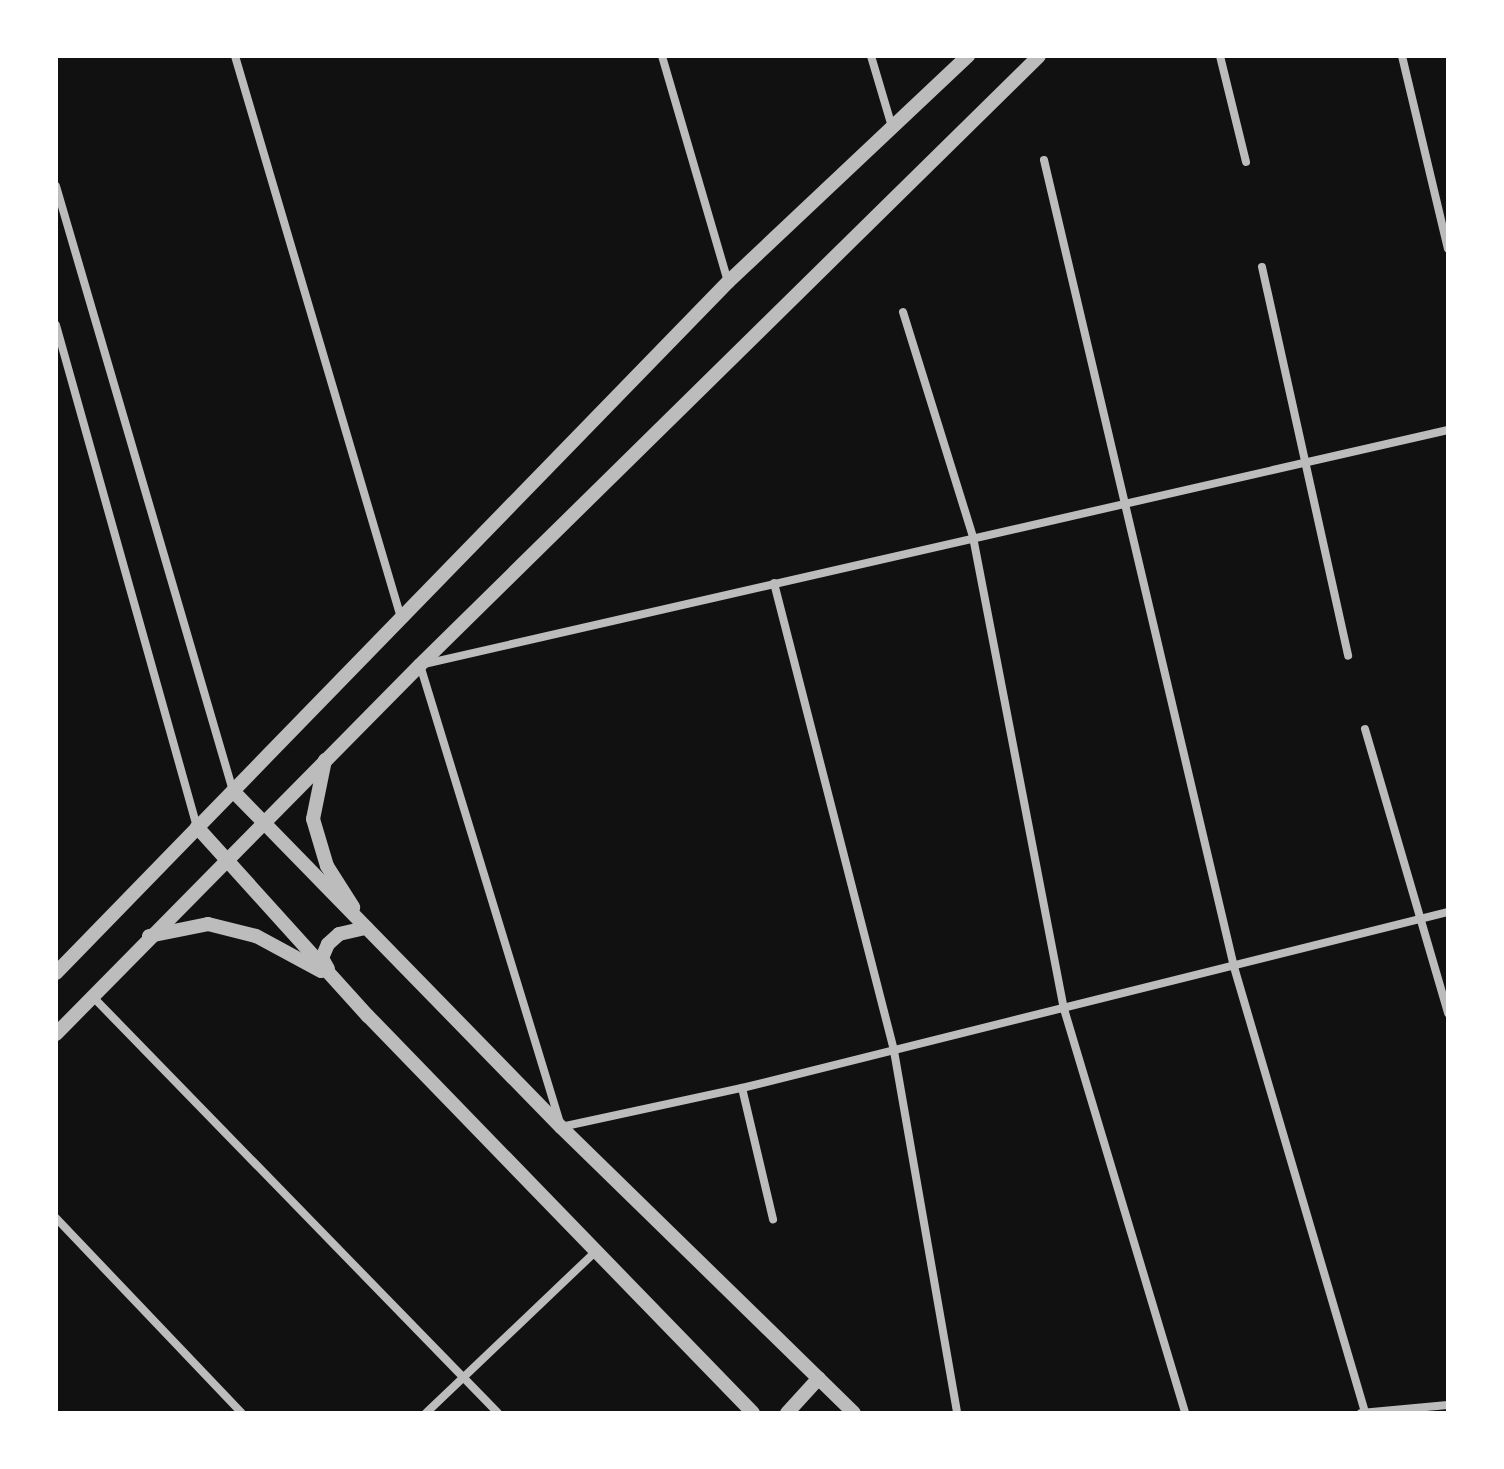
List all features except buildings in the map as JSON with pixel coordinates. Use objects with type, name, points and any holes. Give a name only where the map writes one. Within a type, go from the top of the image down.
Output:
[{"type":"street","points":[[235,56],[401,619]]},
{"type":"street","points":[[662,56],[728,282]]},
{"type":"street","points":[[871,56],[892,127]]},
{"type":"street","points":[[56,973],[728,282],[968,56]]},
{"type":"street","points":[[56,1034],[94,998],[148,937],[420,665],[1039,56]]},
{"type":"street","points":[[1220,56],[1246,162]]},
{"type":"street","points":[[1402,56],[1448,249]]},
{"type":"street","points":[[1044,160],[1234,967],[1362,1412],[1448,1405]]},
{"type":"street","points":[[56,186],[233,791],[561,1127],[854,1413]]},
{"type":"street","points":[[1262,267],[1303,465],[1348,656]]},
{"type":"street","points":[[903,312],[973,537],[1064,1009],[1185,1413]]},
{"type":"street","points":[[56,325],[197,827],[225,863],[332,977],[753,1413]]},
{"type":"street","points":[[420,665],[1124,501],[1303,465],[1448,430]]},
{"type":"street","points":[[774,583],[894,1051],[957,1413]]},
{"type":"street","points":[[420,665],[561,1127]]},
{"type":"street","points":[[1365,729],[1448,1013]]},
{"type":"street","points":[[325,760],[313,819],[327,866],[368,931]]},
{"type":"street","points":[[561,1127],[742,1088],[1448,912]]},
{"type":"street","points":[[148,937],[208,924],[256,936],[332,977]]},
{"type":"street","points":[[332,977],[322,958],[328,944],[339,934],[368,931]]},
{"type":"street","points":[[94,998],[498,1413]]},
{"type":"street","points":[[742,1088],[773,1219]]},
{"type":"street","points":[[56,1218],[242,1413]]},
{"type":"street","points":[[426,1413],[595,1252]]},
{"type":"street","points":[[787,1413],[819,1378]]}]
